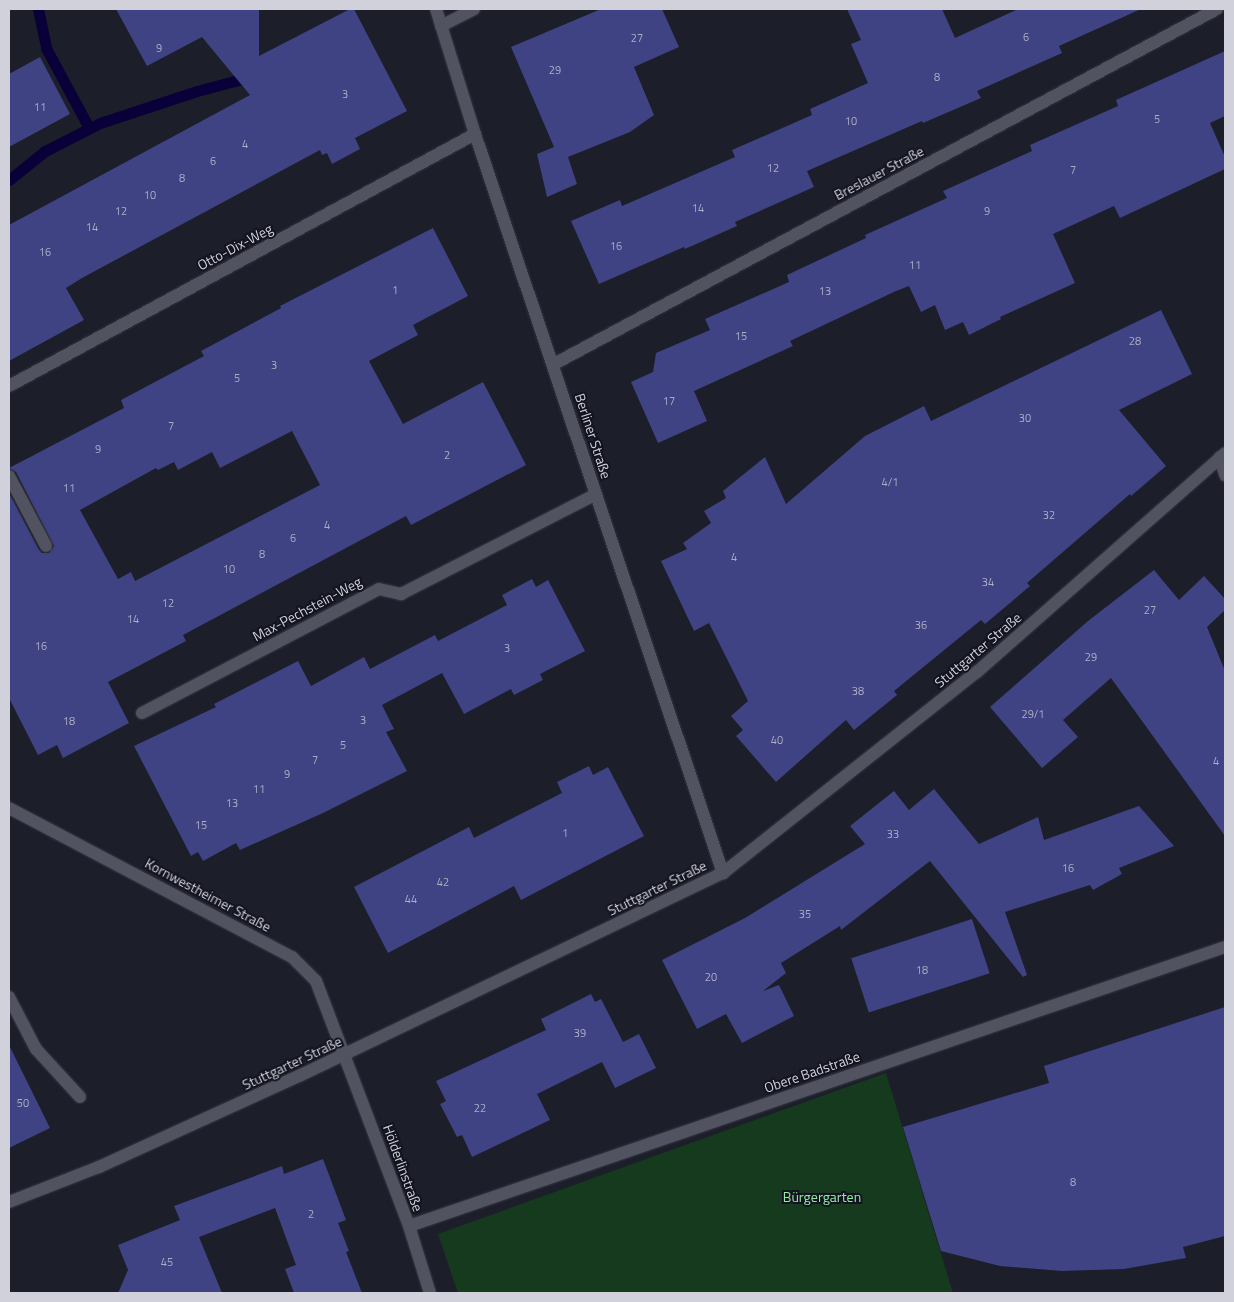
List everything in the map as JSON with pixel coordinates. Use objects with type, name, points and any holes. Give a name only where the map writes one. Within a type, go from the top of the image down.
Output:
[{"type":"street","name":"Berliner Straße","points":[[436,9],[475,134],[554,364],[723,873]]},
{"type":"street","points":[[441,26],[474,9]]},
{"type":"street","name":"Breslauer Straße","points":[[554,364],[1217,9]]},
{"type":"street","name":"Otto-Dix-Weg","points":[[9,386],[475,134]]},
{"type":"street","points":[[1223,456],[1225,475]]},
{"type":"street","name":"Stuttgarter Straße","points":[[9,1202],[99,1167],[346,1054],[723,873],[977,672],[1223,456]]},
{"type":"street","points":[[9,476],[46,546]]},
{"type":"street","name":"Max-Pechstein-Weg","points":[[142,713],[379,589],[401,594],[596,494]]},
{"type":"street","name":"Kornwestheimer Straße","points":[[9,808],[292,957],[316,981],[346,1054]]},
{"type":"street","name":"Obere Badstraße","points":[[408,1226],[1225,947]]},
{"type":"street","points":[[9,996],[36,1049],[80,1097]]},
{"type":"street","name":"Hölderlinstraße","points":[[346,1054],[430,1293]]},
{"type":"green space","name":"Bürgergarten","points":[[886,1073],[953,1293],[458,1293],[438,1234]]},
{"type":"building","points":[[116,9],[259,9],[259,56],[350,9],[354,9],[407,111],[355,138],[360,149],[332,164],[327,153],[322,155],[320,150],[66,288],[84,320],[9,361],[9,225],[250,95],[202,37],[147,66]]},
{"type":"building","points":[[601,9],[662,9],[679,47],[634,67],[654,115],[630,132],[568,157],[577,184],[547,197],[537,154],[554,147],[511,47]]},
{"type":"building","points":[[847,9],[942,9],[955,38],[1018,9],[1141,9],[1059,46],[1062,53],[977,91],[981,98],[923,123],[922,121],[807,171],[814,187],[735,222],[737,226],[599,284],[571,221],[620,200],[622,206],[735,157],[732,150],[812,115],[810,109],[868,83],[851,44],[861,40]]},
{"type":"building","points":[[1225,51],[1225,116],[1210,123],[1225,157],[1225,169],[1120,218],[1114,206],[1053,234],[1075,283],[1000,317],[1001,319],[969,335],[963,322],[945,330],[935,305],[921,312],[909,286],[790,341],[793,346],[694,391],[707,421],[658,443],[631,382],[653,372],[656,353],[710,330],[705,319],[789,282],[787,275],[866,238],[865,235],[947,198],[943,191],[1032,151],[1030,145],[1118,106],[1116,100]]},
{"type":"building","points":[[40,57],[70,114],[9,147],[9,74]]},
{"type":"building","points":[[433,228],[468,296],[413,325],[418,335],[369,361],[403,424],[483,382],[526,465],[411,525],[406,516],[183,635],[186,641],[108,682],[129,723],[63,758],[57,745],[38,755],[9,698],[9,493],[39,550],[42,553],[49,553],[54,546],[16,472],[9,468],[124,408],[121,400],[204,356],[201,351],[281,308],[280,306]],"holes":[[[292,431],[320,485],[135,581],[131,572],[118,579],[80,510],[156,468],[158,470],[174,462],[178,470],[212,452],[220,468]]]},
{"type":"building","points":[[1161,310],[1192,374],[1119,410],[1166,466],[1131,496],[1130,494],[1027,583],[1030,586],[985,624],[981,620],[894,691],[897,695],[854,730],[846,720],[776,782],[736,736],[743,730],[731,716],[748,701],[709,623],[694,631],[661,561],[687,549],[683,543],[711,523],[704,511],[726,498],[723,491],[765,457],[786,504],[865,436],[924,406],[931,421]]},
{"type":"building","points":[[1154,570],[1179,600],[1204,576],[1225,599],[1225,610],[1207,627],[1225,671],[1225,836],[1111,678],[1063,720],[1078,737],[1042,768],[990,707],[1088,621]]},
{"type":"building","points":[[532,579],[536,587],[548,580],[585,651],[540,674],[543,680],[514,695],[511,689],[464,714],[442,673],[382,705],[394,729],[386,732],[407,771],[323,813],[240,850],[236,843],[203,861],[198,852],[191,856],[134,746],[216,707],[214,704],[298,661],[311,686],[364,657],[370,669],[435,635],[438,641],[507,605],[502,595]]},
{"type":"building","points":[[589,766],[593,775],[608,767],[644,836],[521,900],[514,886],[388,953],[354,887],[469,827],[474,838],[562,793],[557,782]]},
{"type":"building","points":[[934,789],[979,844],[1038,817],[1044,840],[1139,806],[1174,846],[1119,868],[1122,874],[1093,890],[1090,885],[1005,912],[1027,975],[1023,977],[930,861],[841,930],[840,926],[781,963],[786,973],[763,991],[779,985],[794,1016],[742,1043],[726,1014],[697,1029],[662,960],[745,918],[865,844],[850,826],[894,791],[909,810]]},
{"type":"building","points":[[972,919],[990,973],[869,1012],[851,958]]},
{"type":"building","points":[[591,994],[595,1002],[601,999],[623,1042],[639,1034],[656,1068],[615,1088],[602,1062],[537,1094],[550,1120],[472,1157],[462,1135],[457,1137],[440,1104],[446,1101],[436,1081],[546,1030],[541,1019]]},
{"type":"building","points":[[1225,1007],[1225,1236],[1183,1247],[1186,1258],[1124,1269],[1062,1271],[1000,1266],[941,1251],[903,1127],[1049,1083],[1044,1066]]},
{"type":"building","points":[[9,1045],[50,1128],[9,1148]]},
{"type":"building","points":[[323,1159],[346,1220],[338,1223],[349,1251],[346,1252],[362,1293],[294,1293],[285,1269],[296,1265],[275,1208],[199,1237],[222,1293],[118,1293],[128,1270],[118,1245],[180,1220],[174,1206],[282,1166],[284,1174]]},
{"type":"waterway","points":[[38,9],[46,48],[89,128]]},
{"type":"waterway","points":[[9,180],[45,151],[100,123],[197,91],[242,79]]}]
